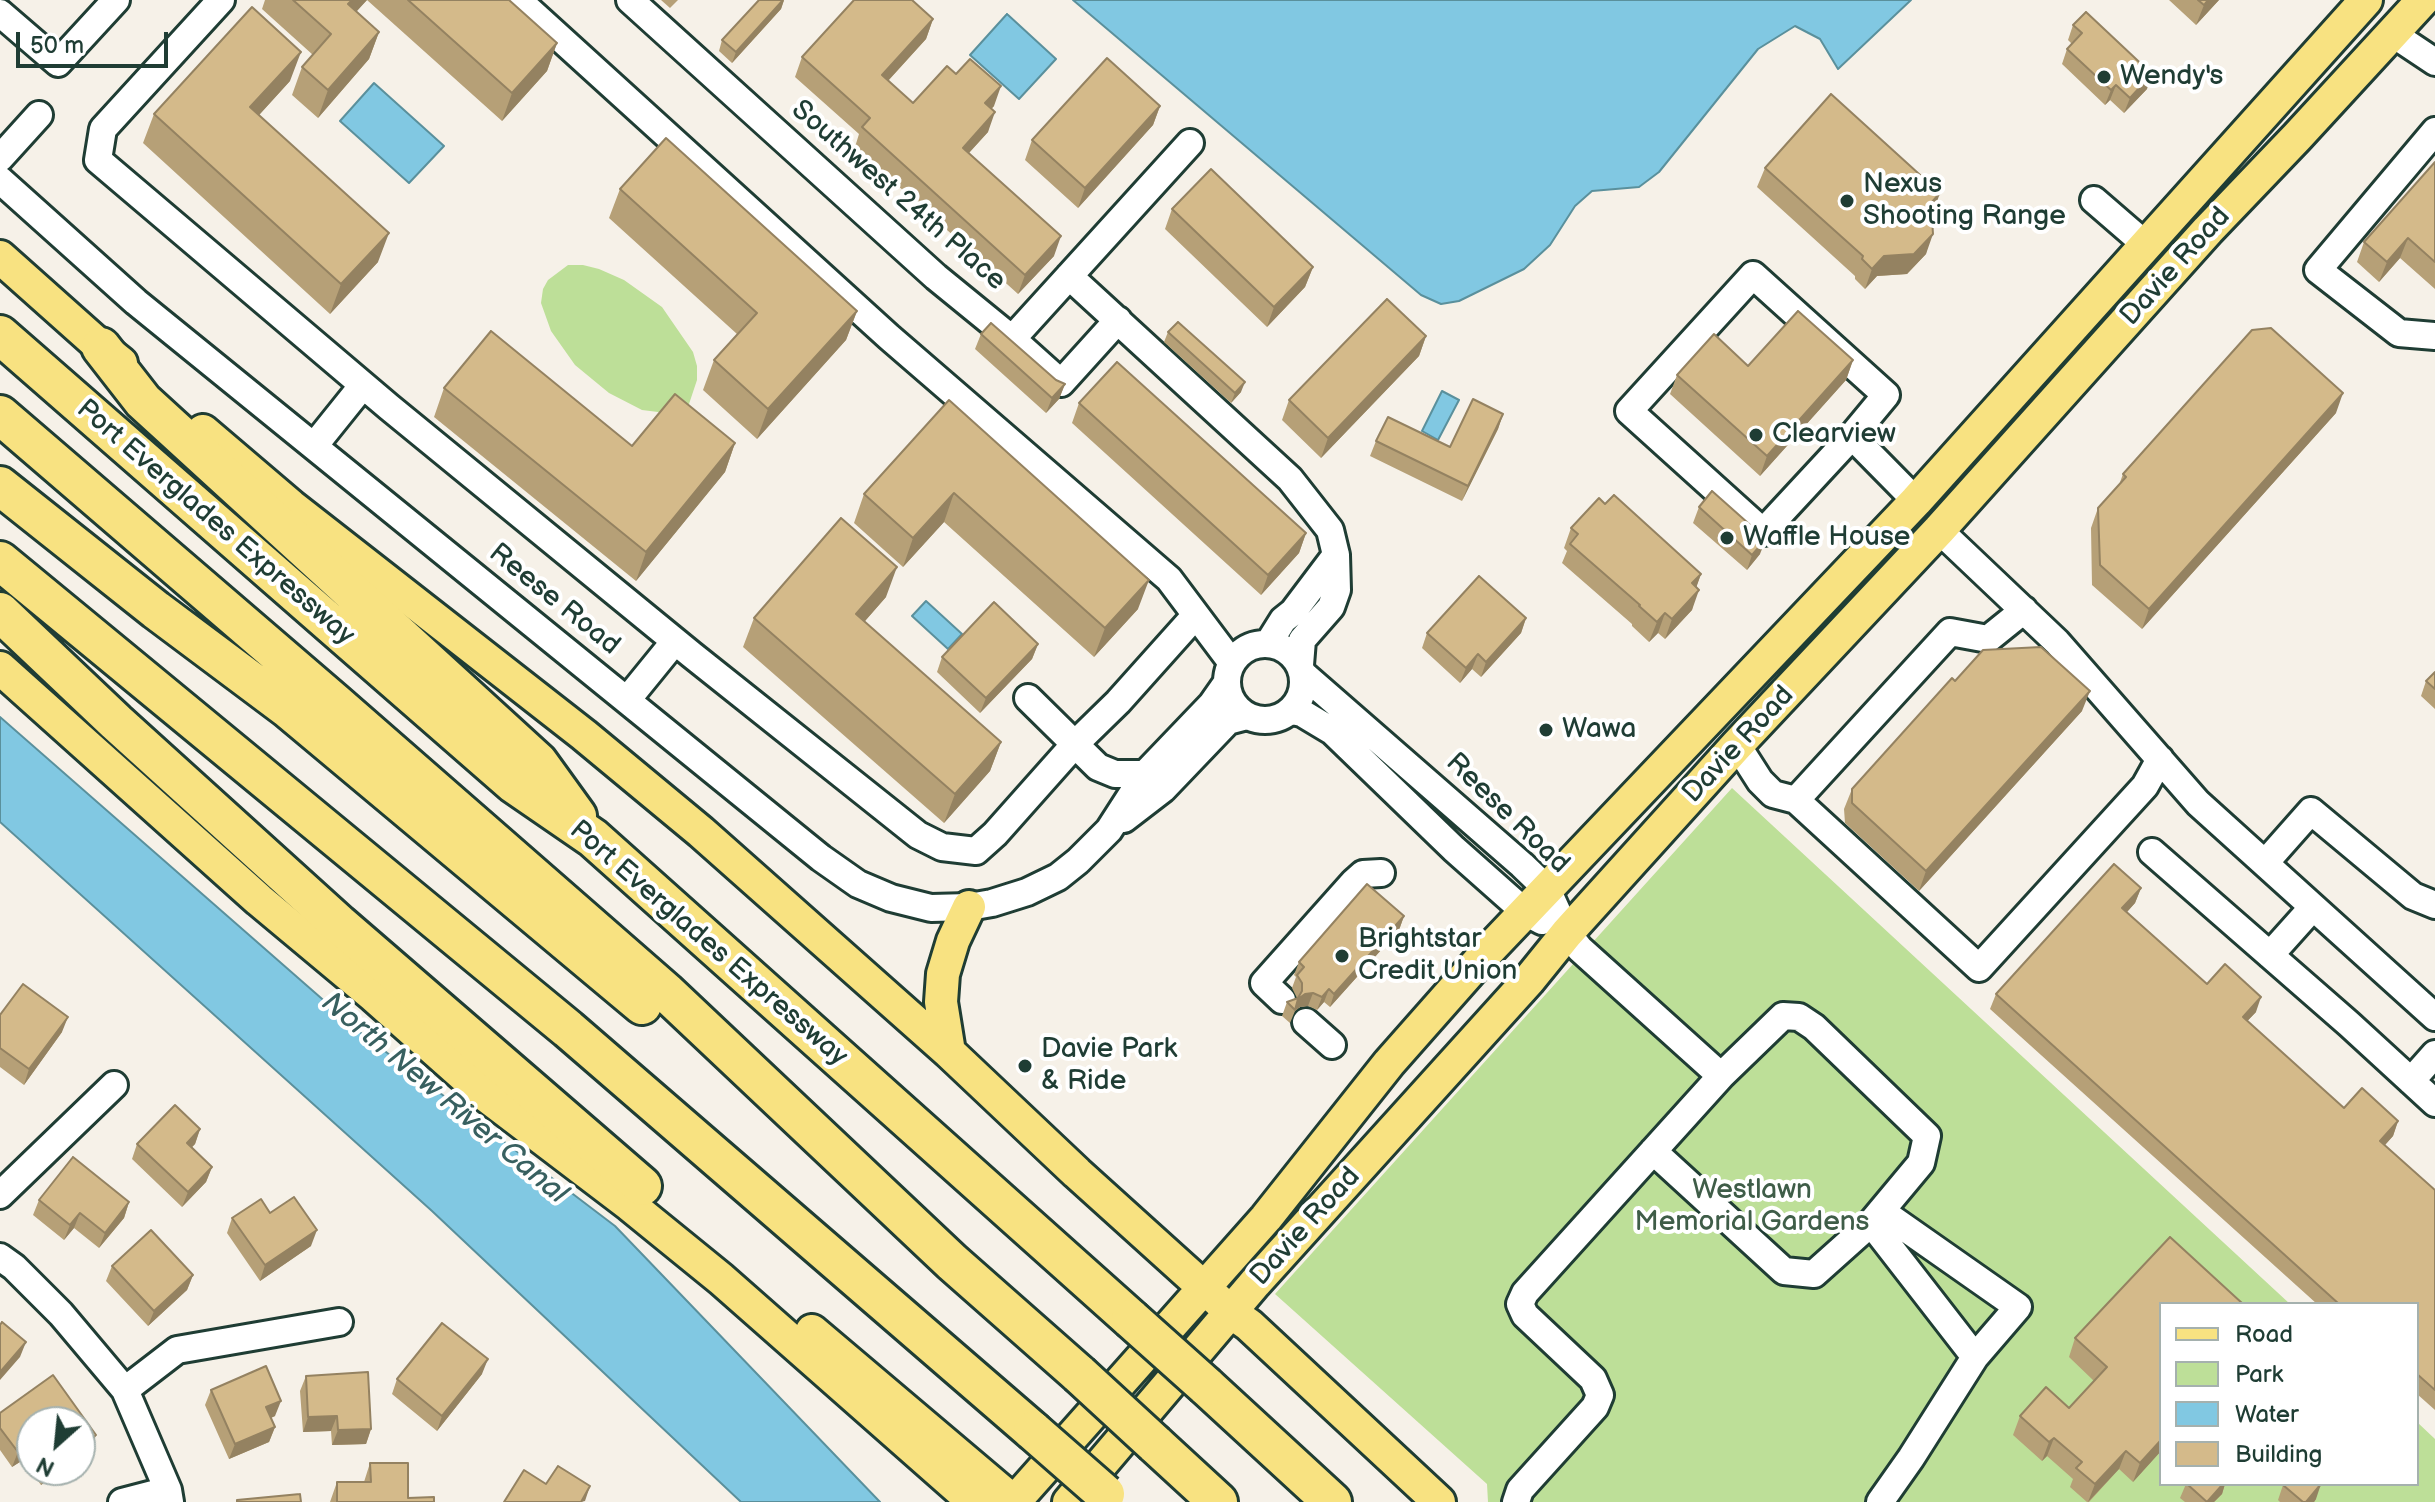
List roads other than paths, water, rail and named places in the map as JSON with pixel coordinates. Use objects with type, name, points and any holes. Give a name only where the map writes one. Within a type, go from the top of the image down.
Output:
[{"type":"highway","name":"Port Everglades Expressway","points":[[0,335],[513,783],[593,838],[1332,1502]]},
{"type":"highway","points":[[101,347],[143,401],[538,762],[593,838]]},
{"type":"highway","points":[[0,412],[666,992],[952,1262]]},
{"type":"highway","points":[[0,486],[156,610],[287,708],[952,1262],[1218,1502]]},
{"type":"highway","points":[[0,561],[568,1029],[1110,1498]]},
{"type":"highway","points":[[0,612],[339,924],[642,1186]]},
{"type":"main road","name":"Davie Road","points":[[1069,1502],[1255,1283],[1529,980],[1567,933],[1737,745],[1939,530],[2208,230],[2423,0]]},
{"type":"main road","name":"Davie Road","points":[[1014,1502],[1297,1182],[1389,1063],[1487,952],[1916,501],[2364,3]]},
{"type":"main road","points":[[2364,3],[2393,34]]},
{"type":"main road","points":[[0,257],[101,347],[156,389],[291,506],[584,735],[701,832],[949,1052],[1439,1502]]},
{"type":"main road","points":[[0,668],[217,865],[374,996],[488,1097],[721,1279],[974,1502]]},
{"type":"main road","points":[[949,1052],[941,1002],[943,974],[953,941],[969,907]]},
{"type":"main road","points":[[374,996],[642,1186],[1014,1502]]},
{"type":"street","points":[[0,13],[58,63],[116,0]]},
{"type":"street","points":[[221,0],[103,129],[98,160],[363,385],[918,835],[942,847],[976,851],[1195,616]]},
{"type":"street","points":[[518,0],[889,337],[1169,579],[1208,630],[1229,673],[1232,703],[1247,716],[1258,720],[1270,721],[1282,717],[1292,711],[1302,694],[1302,640],[1331,607],[1337,590],[1336,555],[1330,530],[1290,479],[1069,276]]},
{"type":"street","name":"Southwest 24th Place","points":[[630,0],[936,277],[1061,383],[1118,320]]},
{"type":"street","points":[[2393,34],[2435,62]]},
{"type":"street","points":[[0,158],[39,115]]},
{"type":"street","points":[[2435,131],[2318,270],[2399,333],[2435,336]]},
{"type":"street","points":[[1012,339],[1190,143]]},
{"type":"street","name":"Reese Road","points":[[0,180],[136,302],[821,858],[858,884],[891,898],[931,908],[969,907],[1027,892],[1058,877],[1109,830],[1163,789],[1228,721],[1247,716]]},
{"type":"street","points":[[2094,200],[2146,245]]},
{"type":"street","points":[[1753,275],[1886,395],[1852,436],[1763,532],[1629,411],[1753,275]]},
{"type":"street","points":[[314,446],[363,385]]},
{"type":"street","points":[[1852,436],[1916,501]]},
{"type":"street","points":[[1939,530],[2057,642],[2198,803],[2435,1017]]},
{"type":"street","points":[[1268,644],[1283,620],[1293,612],[1336,555]]},
{"type":"street","points":[[1796,800],[1950,632],[1988,639],[2024,610]]},
{"type":"street","points":[[627,700],[675,641]]},
{"type":"street","points":[[1229,673],[1247,648],[1268,644],[1287,651],[1301,670]]},
{"type":"street","name":"Reese Road","points":[[1301,670],[1444,795],[1584,952],[1721,1076]]},
{"type":"street","name":"Reese Road","points":[[1109,830],[1145,774],[1212,704],[1229,673]]},
{"type":"street","points":[[1028,698],[1098,767],[1115,774],[1145,774]]},
{"type":"street","name":"Reese Road","points":[[1292,711],[1332,731],[1454,849],[1536,901]]},
{"type":"street","points":[[1737,745],[1760,781],[1773,794],[1796,800],[1979,968],[2145,786],[2160,759]]},
{"type":"street","points":[[2265,863],[2311,811],[2413,896],[2435,905]]},
{"type":"street","points":[[2152,852],[2435,1103]]},
{"type":"street","points":[[1282,1000],[1264,983],[1354,882],[1363,874],[1381,873]]},
{"type":"street","points":[[2270,955],[2313,907]]},
{"type":"street","points":[[1516,1502],[1520,1490],[1595,1407],[1600,1395],[1593,1379],[1525,1315],[1520,1304],[1525,1293],[1653,1151],[1721,1076],[1783,1016],[1799,1017],[1814,1027],[1927,1136],[1921,1163],[1876,1217],[1814,1274],[1784,1271],[1653,1151]]},
{"type":"street","points":[[1306,1022],[1332,1045]]},
{"type":"street","points":[[2411,1081],[2435,1054]]},
{"type":"street","points":[[0,1195],[114,1085]]},
{"type":"street","points":[[1876,1217],[2018,1307],[1975,1357],[1880,1502]]},
{"type":"street","points":[[1876,1217],[1975,1357]]},
{"type":"street","points":[[0,1257],[61,1314],[125,1390],[169,1496],[122,1502]]},
{"type":"street","points":[[125,1390],[177,1350],[339,1322]]},
{"type":"water","points":[[1073,0],[1911,0],[1838,69],[1820,39],[1795,26],[1758,49],[1659,172],[1639,187],[1592,191],[1575,206],[1550,245],[1524,269],[1459,301],[1441,304],[1421,295]]},
{"type":"water","points":[[1007,14],[1056,59],[1019,99],[970,55]]},
{"type":"water","points":[[374,83],[444,146],[409,183],[340,121]]},
{"type":"water","points":[[1442,391],[1459,400],[1438,440],[1422,431]]},
{"type":"water","points":[[926,601],[962,634],[948,649],[912,616]]},
{"type":"water","name":"North New River Canal","points":[[0,717],[361,1033],[615,1226],[880,1502],[741,1502],[432,1211],[0,822]]},
{"type":"place","name":"Wendy's","points":[[2104,77]]},
{"type":"place","name":"Nexus Shooting Range","points":[[1847,201]]},
{"type":"place","name":"Clearview","points":[[1756,435]]},
{"type":"place","name":"Waffle House","points":[[1727,538]]},
{"type":"place","name":"Wawa","points":[[1546,730]]},
{"type":"place","name":"Brightstar Credit Union","points":[[1342,956]]},
{"type":"place","name":"Davie Park & Ride","points":[[1025,1066]]},
{"type":"park label","name":"Westlawn Memorial Gardens","points":[[1752,1207]]}]
